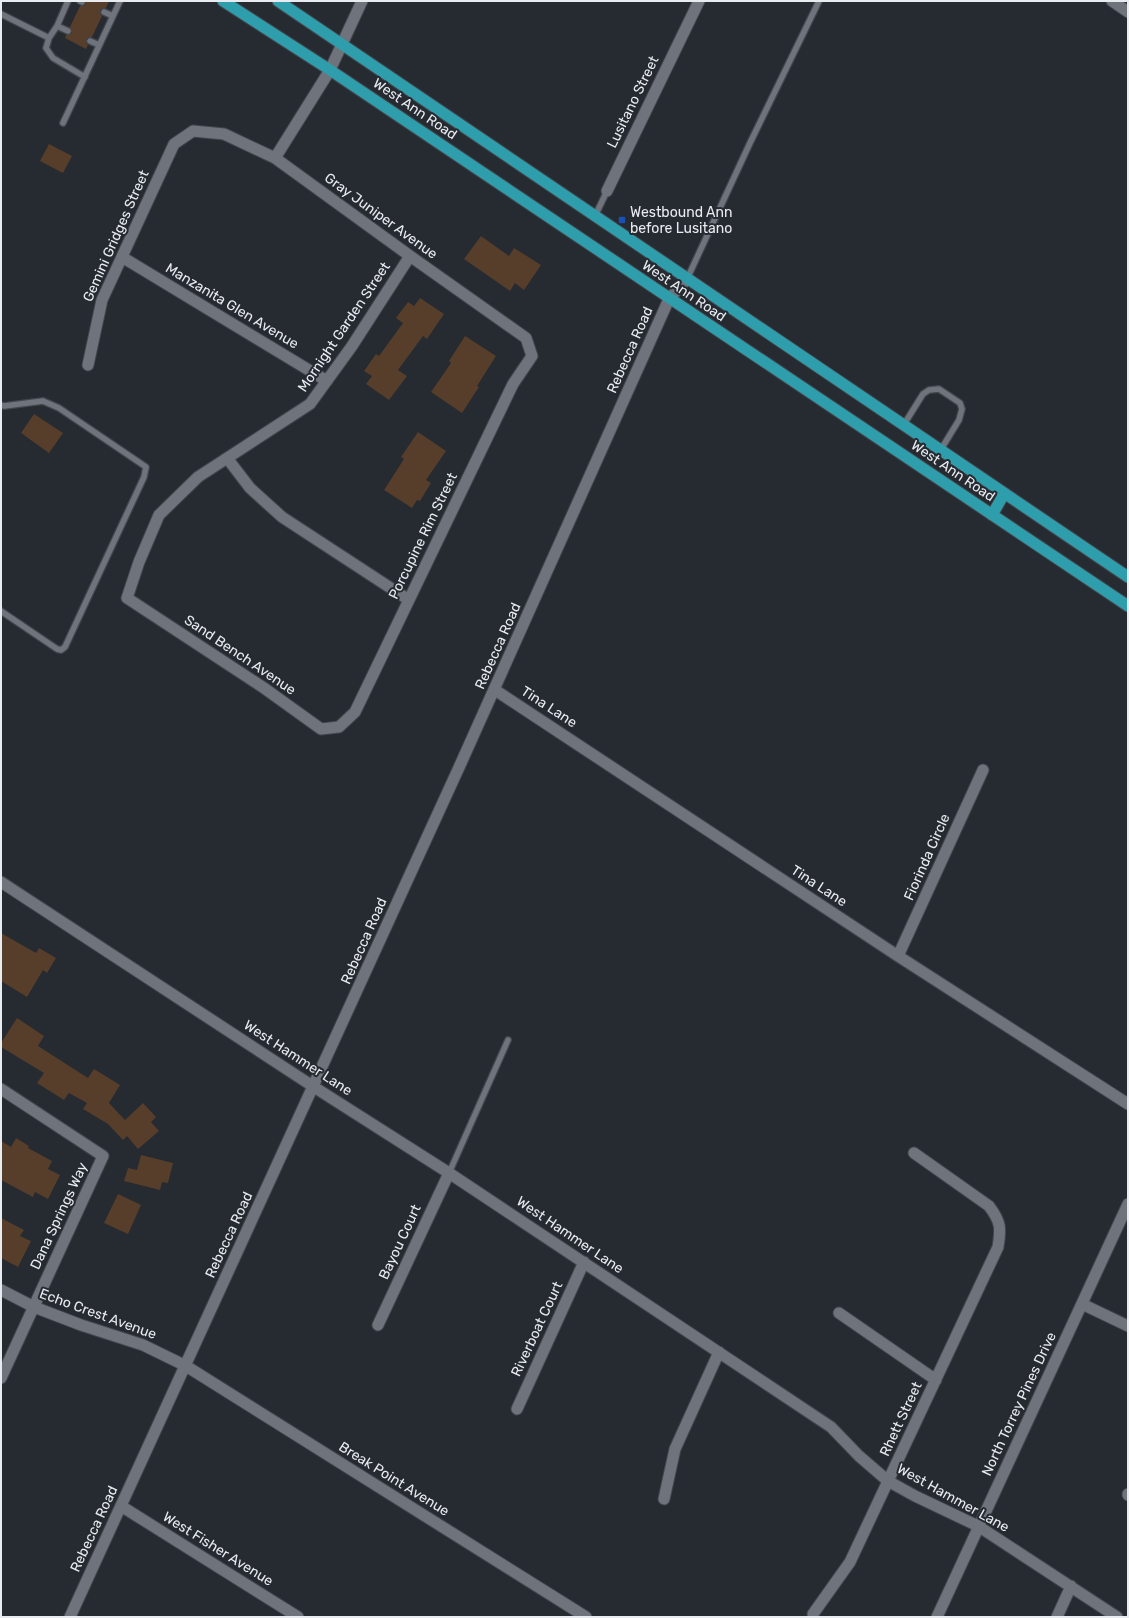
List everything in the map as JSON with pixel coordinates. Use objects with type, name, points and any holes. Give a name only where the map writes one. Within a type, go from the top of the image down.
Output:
[{"type":"main road","name":"West Ann Road","points":[[223,1],[330,70],[668,299],[1128,606]]},
{"type":"main road","name":"West Ann Road","points":[[278,1],[903,426],[1128,577]]},
{"type":"main road","points":[[992,515],[1004,494]]},
{"type":"street","points":[[275,158],[330,70],[362,1]]},
{"type":"street","name":"Lusitano Street","points":[[607,191],[699,1]]},
{"type":"street","points":[[1112,1],[1128,12]]},
{"type":"street","name":"Gray Juniper Avenue","points":[[193,131],[224,134],[275,158],[526,338],[532,356]]},
{"type":"street","name":"Gemini Gridges Street","points":[[88,365],[102,300],[174,144],[193,131]]},
{"type":"street","name":"Mornight Garden Street","points":[[127,598],[139,562],[159,515],[198,477],[310,404],[352,346],[410,256]]},
{"type":"street","name":"Manzanita Glen Avenue","points":[[122,257],[327,381]]},
{"type":"street","name":"Rebecca Road","points":[[70,1617],[495,690],[668,299],[687,279]]},
{"type":"street","name":"Porcupine Rim Street","points":[[339,727],[355,712],[513,384],[532,356]]},
{"type":"street","points":[[227,458],[250,488],[282,517],[409,600]]},
{"type":"street","name":"Sand Bench Avenue","points":[[127,598],[264,688],[321,729],[339,727]]},
{"type":"street","name":"Tina Lane","points":[[495,690],[898,956],[1128,1104]]},
{"type":"street","name":"Fiorinda Circle","points":[[898,956],[982,770]]},
{"type":"street","name":"West Hammer Lane","points":[[1,882],[314,1087],[449,1173],[831,1427],[859,1456],[888,1481],[915,1496],[978,1526],[1118,1617]]},
{"type":"street","name":"Dana Springs Way","points":[[1,1089],[103,1156],[1,1378]]},
{"type":"street","name":"Rhett Street","points":[[813,1614],[850,1562],[998,1247],[1001,1229],[997,1216],[989,1206],[914,1153]]},
{"type":"street","name":"Bayou Court","points":[[378,1325],[449,1173]]},
{"type":"street","name":"North Torrey Pines Drive","points":[[937,1617],[1128,1204]]},
{"type":"street","name":"Riverboat Court","points":[[517,1409],[584,1262]]},
{"type":"street","name":"Echo Crest Avenue","points":[[1,1290],[34,1307],[81,1325],[143,1345],[186,1366]]},
{"type":"street","points":[[1082,1304],[1128,1326]]},
{"type":"street","points":[[839,1313],[936,1380]]},
{"type":"street","points":[[664,1499],[675,1449],[719,1352]]},
{"type":"street","name":"Break Point Avenue","points":[[186,1366],[586,1617]]},
{"type":"street","name":"West Fisher Avenue","points":[[121,1506],[298,1617]]},
{"type":"street","points":[[1057,1617],[1071,1586]]},
{"type":"lane","points":[[68,1],[57,26],[49,38],[46,48],[53,58],[85,77]]},
{"type":"lane","points":[[63,124],[120,1]]},
{"type":"lane","points":[[687,279],[750,143],[819,1]]},
{"type":"lane","points":[[104,12],[113,16]]},
{"type":"lane","points":[[1,14],[49,38]]},
{"type":"lane","points":[[57,26],[68,31]]},
{"type":"lane","points":[[90,41],[99,45]]},
{"type":"lane","name":"Lusitano Street","points":[[595,216],[607,191]]},
{"type":"lane","points":[[903,426],[923,394],[929,390],[939,389],[960,403],[962,410],[959,420],[940,451]]},
{"type":"lane","points":[[1,405],[4,406],[43,401],[59,408],[146,467],[144,477],[65,646],[61,650],[57,649],[1,611]]},
{"type":"lane","points":[[449,1173],[508,1040]]},
{"type":"building","points":[[86,1],[109,1],[106,8],[100,10],[102,16],[92,37],[86,39],[88,45],[86,49],[65,38],[66,35],[72,33],[70,27],[80,6],[85,5]]},
{"type":"building","points":[[49,144],[72,156],[63,173],[40,161]]},
{"type":"building","points":[[481,236],[509,256],[514,248],[541,265],[524,290],[515,283],[510,291],[464,259]]},
{"type":"building","points":[[420,298],[444,314],[427,339],[423,336],[398,370],[407,376],[389,400],[366,384],[372,376],[364,371],[376,354],[379,356],[403,323],[396,318],[408,302],[414,306]]},
{"type":"building","points":[[465,336],[496,356],[477,386],[479,387],[462,413],[431,392],[451,363],[449,361]]},
{"type":"building","points":[[34,414],[63,433],[49,453],[21,433]]},
{"type":"building","points":[[418,432],[446,451],[426,480],[431,483],[420,501],[417,500],[412,508],[384,490],[404,459],[401,457]]},
{"type":"building","points":[[1,933],[36,953],[39,948],[56,958],[47,973],[43,970],[27,997],[1,981]]},
{"type":"building","points":[[17,1018],[44,1036],[38,1046],[88,1078],[94,1069],[120,1085],[109,1103],[125,1120],[143,1103],[156,1117],[151,1122],[159,1131],[138,1149],[127,1136],[123,1140],[108,1124],[83,1109],[87,1103],[69,1093],[64,1100],[37,1083],[44,1073],[1,1047],[1,1043]]},
{"type":"building","points":[[16,1138],[29,1146],[28,1148],[52,1161],[48,1169],[60,1175],[48,1199],[35,1192],[33,1197],[1,1180],[1,1141],[11,1147]]},
{"type":"building","points":[[141,1155],[173,1163],[168,1183],[162,1182],[160,1190],[124,1181],[128,1168],[137,1170]]},
{"type":"building","points":[[118,1194],[141,1205],[128,1234],[104,1223]]},
{"type":"building","points":[[1,1218],[24,1230],[20,1236],[31,1241],[18,1267],[1,1258]]},
{"type":"place","name":"Westbound Ann before Lusitano","points":[[622,220]]}]
